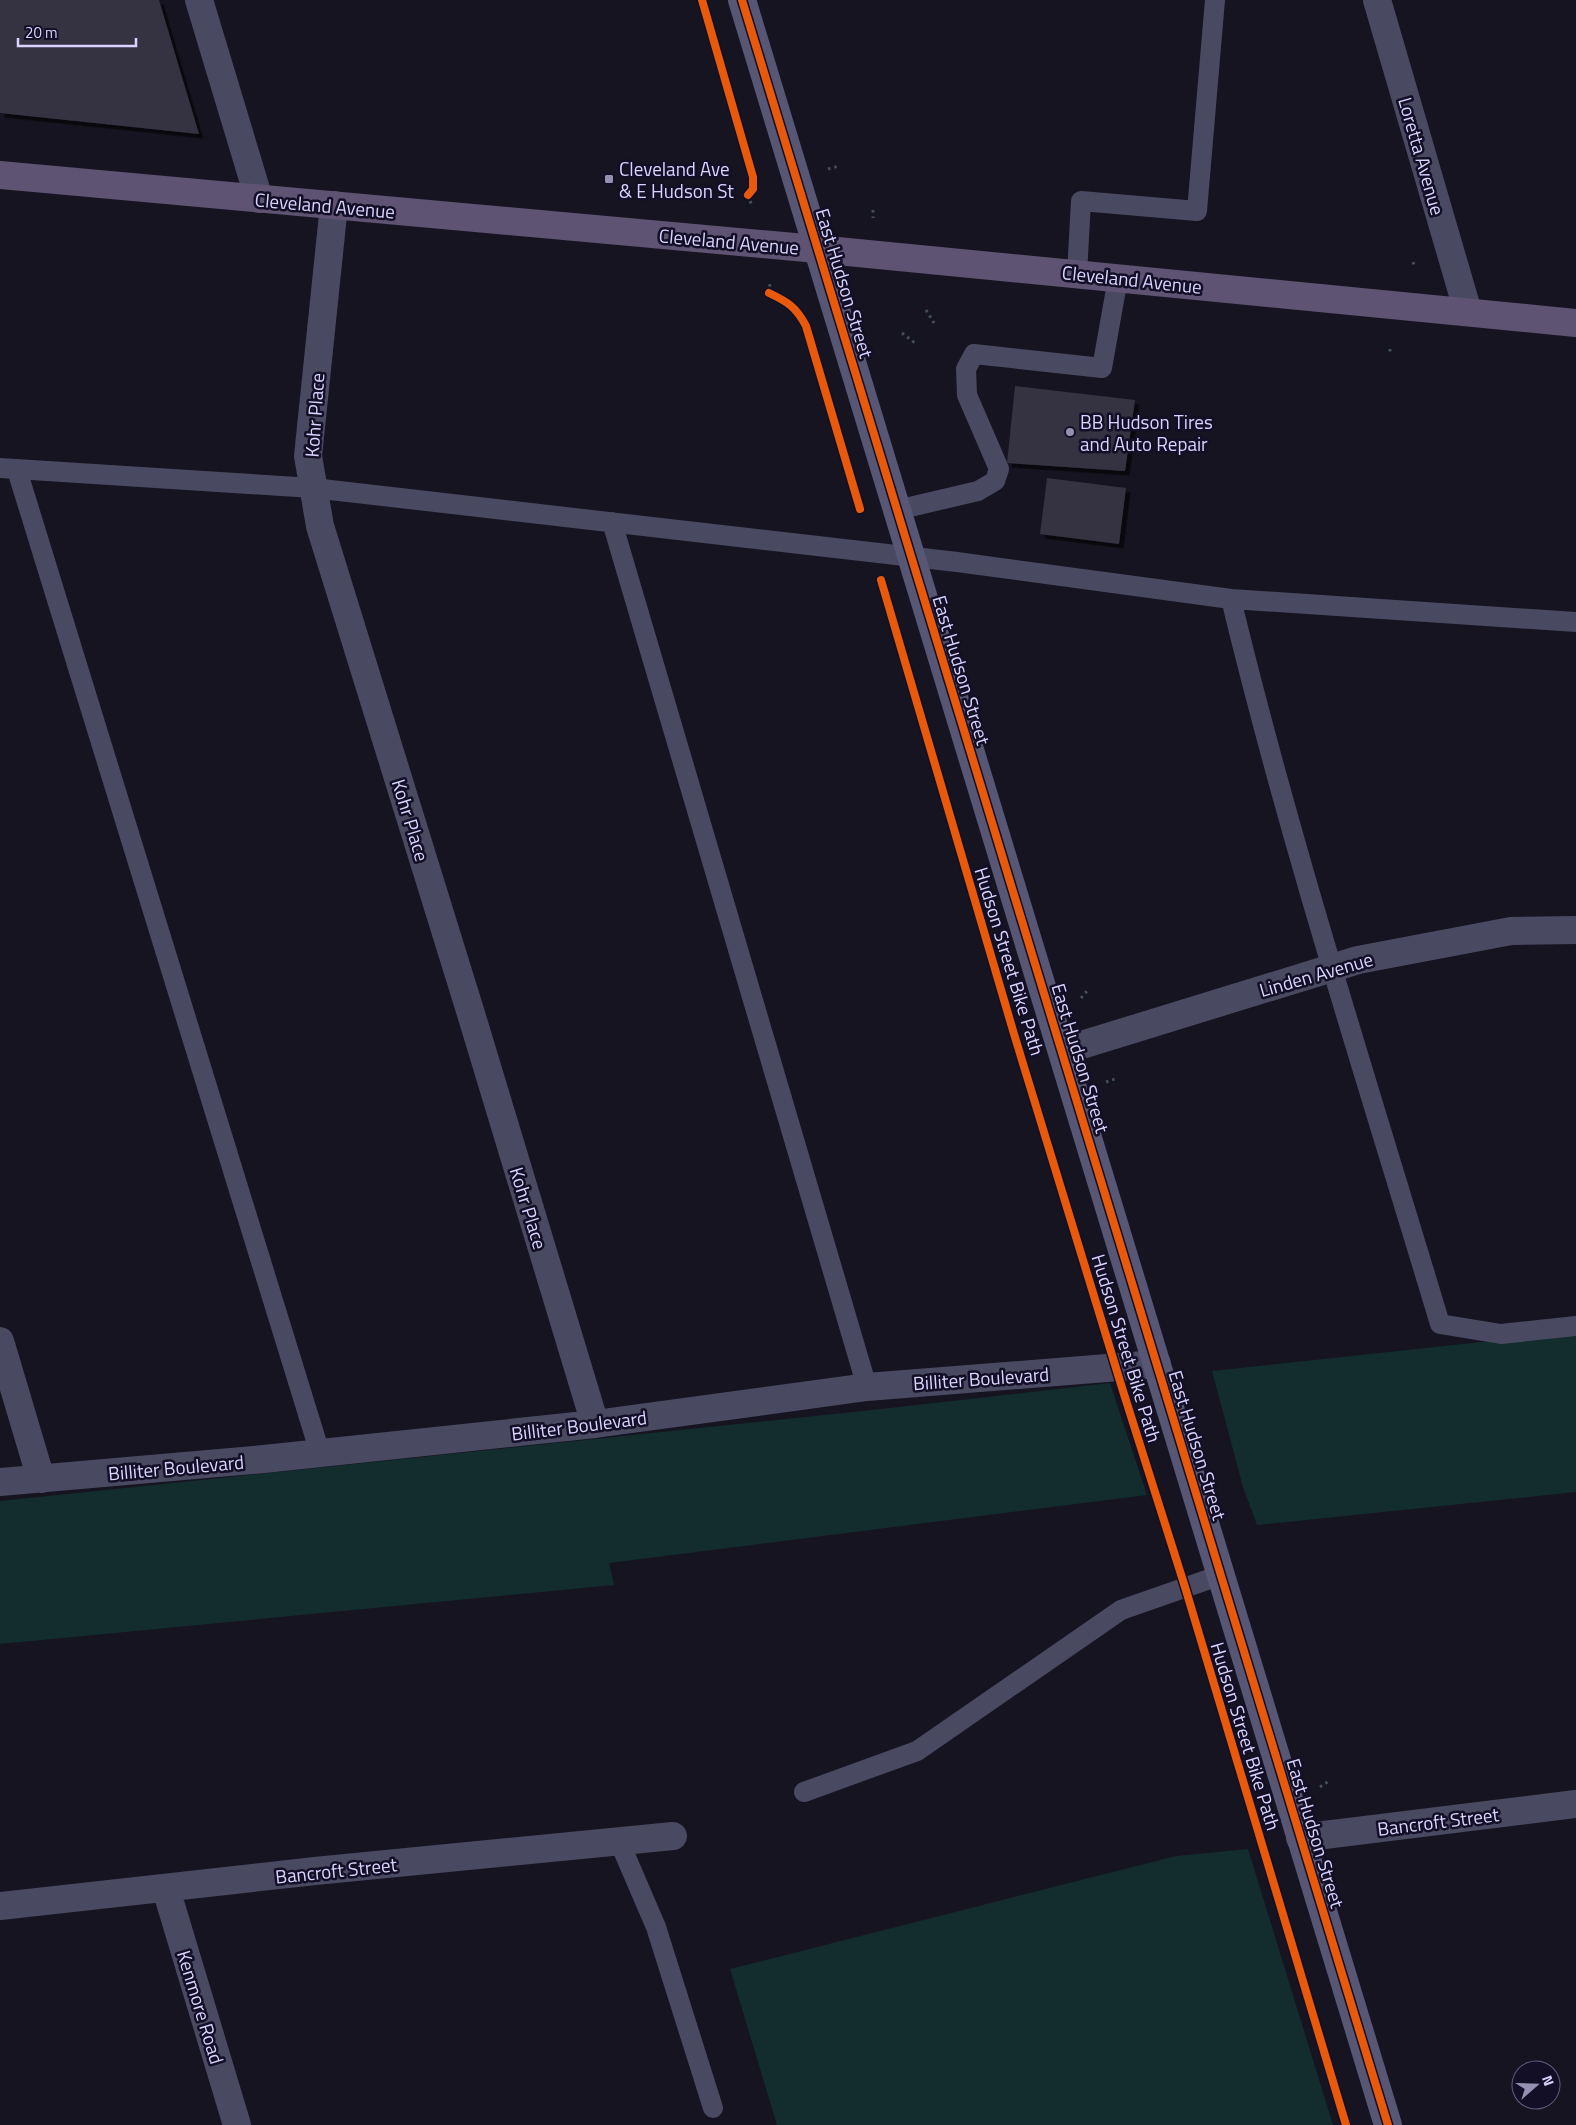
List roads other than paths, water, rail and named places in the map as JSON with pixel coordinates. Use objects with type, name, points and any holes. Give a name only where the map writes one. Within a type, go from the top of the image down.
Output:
[{"type":"main road","name":"East Hudson Street","points":[[742,0],[1388,2125]]},
{"type":"main road","name":"Cleveland Avenue","points":[[0,175],[817,249],[1576,323]]},
{"type":"street","points":[[199,0],[258,199]]},
{"type":"street","name":"Loretta Avenue","points":[[1376,0],[1468,312]]},
{"type":"street","name":"Kohr Place","points":[[334,205],[308,456],[320,526],[469,1007],[595,1424]]},
{"type":"street","name":"Linden Avenue","points":[[1062,1051],[1358,960],[1511,931],[1576,925]]},
{"type":"street","points":[[0,1341],[41,1478]]},
{"type":"street","name":"Billiter Boulevard","points":[[0,1482],[320,1453],[595,1424],[867,1387],[1157,1364]]},
{"type":"street","name":"Bancroft Street","points":[[1300,1838],[1576,1804]]},
{"type":"street","name":"Bancroft Street","points":[[0,1906],[315,1871],[672,1836]]},
{"type":"street","name":"Kenmore Road","points":[[166,1889],[237,2125]]},
{"type":"lane","points":[[1077,274],[1081,201],[1197,211],[1215,0]]},
{"type":"lane","points":[[897,510],[978,491],[995,481],[999,469],[967,395],[966,369],[974,354],[1102,368],[1118,278]]},
{"type":"lane","points":[[320,1453],[9,469],[313,488],[967,563],[1231,600],[1576,622]]},
{"type":"lane","points":[[612,522],[867,1387]]},
{"type":"lane","points":[[1231,600],[1251,684],[1332,968],[1440,1324],[1500,1334],[1576,1326]]},
{"type":"lane","points":[[804,1792],[917,1751],[1120,1610],[1220,1575]]},
{"type":"lane","points":[[619,1841],[656,1927],[713,2108]]},
{"type":"place","name":"Cleveland Ave & E Hudson St","points":[[609,179]]},
{"type":"place","name":"BB Hudson Tires and Auto Repair","points":[[1070,432]]}]
